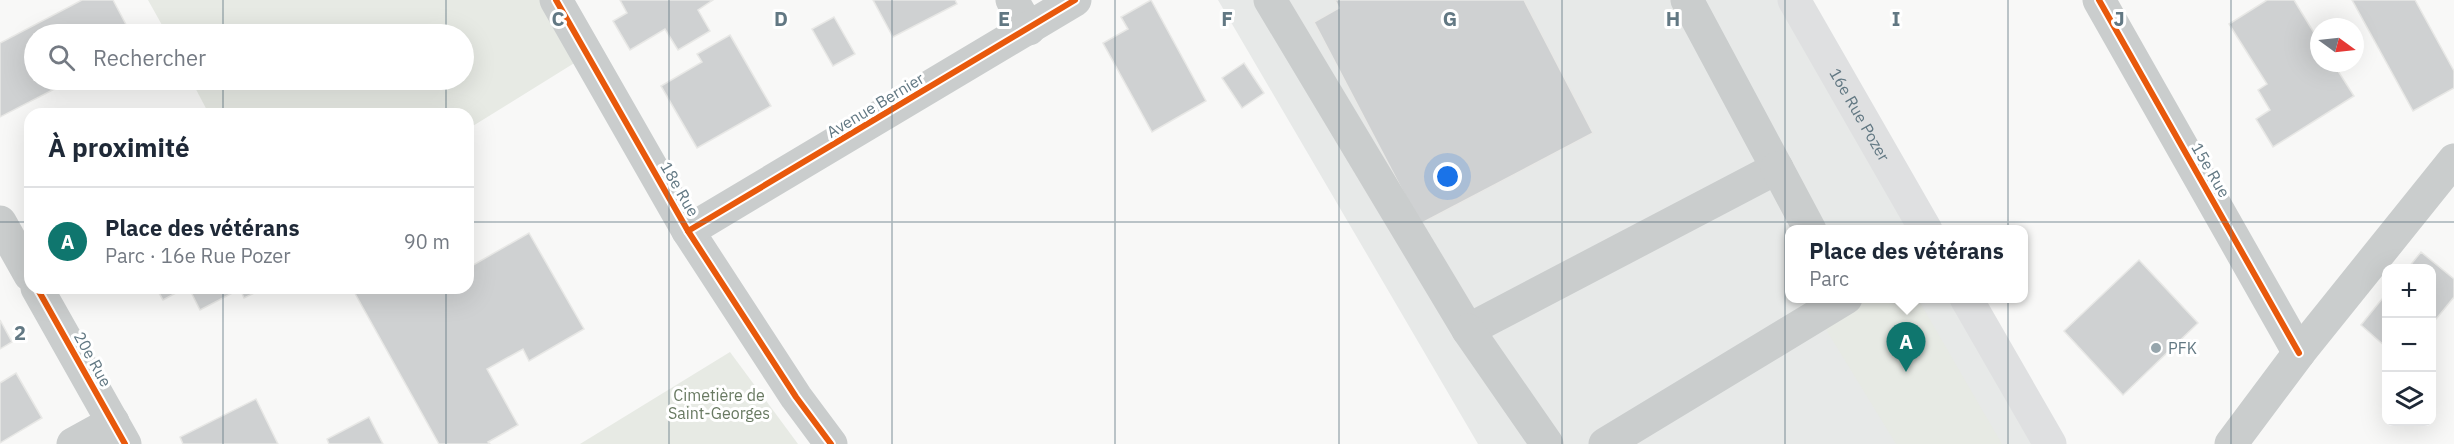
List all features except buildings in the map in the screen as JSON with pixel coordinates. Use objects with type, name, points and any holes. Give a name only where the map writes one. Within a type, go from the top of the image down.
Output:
[{"type":"main road","name":"16e Rue Pozer","points":[[1794,0],[1923,225]]},
{"type":"main road","points":[[1969,303],[2050,444]]},
{"type":"street","name":"18e Rue","points":[[556,0],[688,231],[796,397],[831,444]]},
{"type":"street","points":[[1012,0],[1029,29]]},
{"type":"street","name":"Avenue Bernier","points":[[688,231],[1075,0]]},
{"type":"street","points":[[1270,0],[1468,330],[1547,444]]},
{"type":"street","points":[[1687,0],[1807,225]]},
{"type":"street","name":"15e Rue","points":[[2099,0],[2299,353]]},
{"type":"street","points":[[2231,444],[2299,353],[2454,160]]},
{"type":"street","points":[[1468,330],[1777,168]]},
{"type":"street","points":[[0,222],[24,264]]},
{"type":"street","name":"20e Rue","points":[[40,294],[119,433]]},
{"type":"street","points":[[1605,444],[1838,303]]},
{"type":"street","points":[[74,444],[119,433]]},
{"type":"shaded area","points":[[1218,0],[1797,0],[1926,225],[1785,225],[1785,303],[1970,303],[2051,444],[1478,444]]},
{"type":"green space","points":[[148,0],[540,0],[576,62],[474,125],[474,108],[206,108],[196,90],[474,90],[474,24],[161,24]]},
{"type":"green space","points":[[1810,303],[1920,303],[2002,444],[1896,444]]},
{"type":"green space","name":"Cimetière de Saint-Georges","points":[[730,352],[798,444],[580,444]]},
{"type":"cycle path","points":[[556,0],[688,231],[796,397],[831,444]]},
{"type":"cycle path","points":[[688,231],[1075,0]]},
{"type":"cycle path","points":[[2099,0],[2299,353]]},
{"type":"cycle path","points":[[40,294],[125,444]]},
{"type":"place","name":"PFK","points":[[2156,348]]},
{"type":"place","name":"Place des vétérans","points":[[1906,372]]}]
